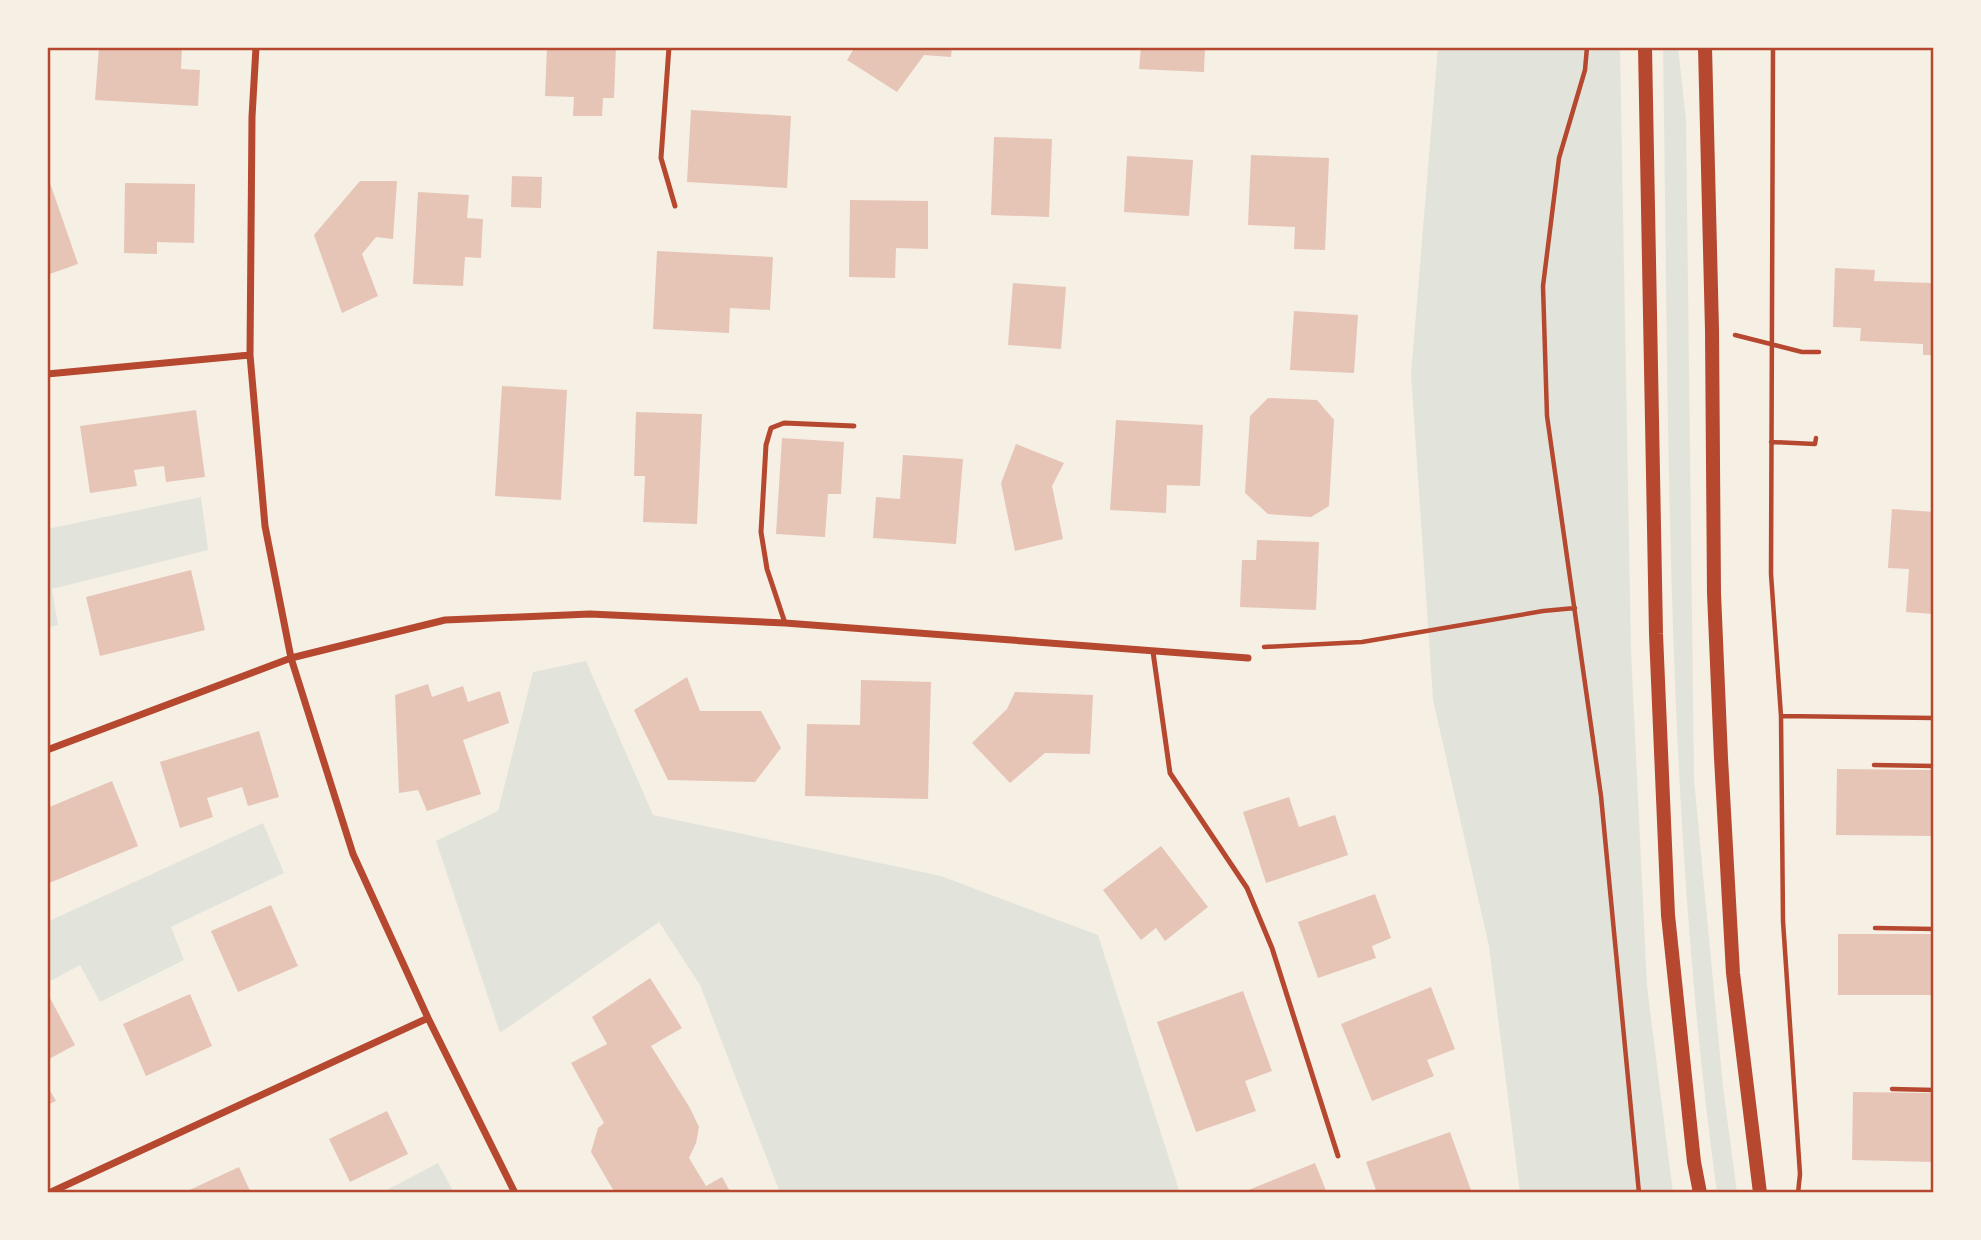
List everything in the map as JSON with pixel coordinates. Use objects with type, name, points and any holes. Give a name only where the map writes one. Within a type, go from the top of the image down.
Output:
[{"type":"main road","points":[[1645,47],[1656,634],[1668,902],[1694,1162],[1700,1193]]},
{"type":"main road","points":[[1705,47],[1712,330],[1714,593],[1721,771],[1733,973],[1760,1193]]},
{"type":"street","points":[[256,47],[252,117],[250,355],[265,526],[291,657],[352,854],[428,1018],[515,1193]]},
{"type":"street","points":[[47,374],[250,355]]},
{"type":"street","points":[[47,750],[291,657],[445,620],[590,614],[785,623],[1248,658]]},
{"type":"street","points":[[50,1193],[428,1018]]},
{"type":"lane","points":[[669,47],[661,158],[674,206]]},
{"type":"lane","points":[[785,623],[767,569],[761,532],[766,445],[771,428],[784,423],[854,426]]},
{"type":"lane","points":[[1153,652],[1170,773],[1247,888],[1272,948],[1338,1156]]},
{"type":"path","points":[[1587,47],[1585,70],[1559,158],[1543,286],[1548,416],[1601,796],[1639,1193]]},
{"type":"path","points":[[1773,47],[1771,574],[1781,716],[1783,921],[1800,1174],[1798,1193]]},
{"type":"path","points":[[1712,330],[1801,352],[1819,352]]},
{"type":"path","points":[[1771,442],[1815,444],[1816,439]]},
{"type":"path","points":[[1248,658],[1267,645],[1362,642],[1575,608]]},
{"type":"path","points":[[1781,716],[1934,718]]},
{"type":"path","points":[[1874,765],[1934,766]]},
{"type":"path","points":[[1875,928],[1934,929]]},
{"type":"path","points":[[1892,1089],[1934,1090]]},
{"type":"shaded area","points":[[1438,47],[1620,47],[1631,651],[1647,986],[1673,1193],[1520,1193],[1489,946],[1433,700],[1411,374]]},
{"type":"shaded area","points":[[1663,47],[1678,47],[1686,120],[1694,779],[1723,1087],[1737,1193],[1717,1193],[1687,907],[1669,478]]},
{"type":"shaded area","points":[[201,497],[208,550],[52,589],[58,625],[47,628],[47,529]]},
{"type":"shaded area","points":[[586,661],[653,815],[941,876],[1098,935],[1180,1193],[780,1193],[700,985],[659,922],[500,1033],[436,841],[498,811],[533,672]]},
{"type":"shaded area","points":[[263,823],[284,873],[171,927],[184,960],[100,1002],[80,965],[47,983],[47,922]]},
{"type":"shaded area","points":[[438,1163],[454,1193],[381,1193]]},
{"type":"building","points":[[99,47],[182,47],[181,69],[200,70],[198,106],[95,100]]},
{"type":"building","points":[[547,47],[616,47],[614,98],[603,98],[602,116],[573,116],[574,97],[545,96]]},
{"type":"building","points":[[855,47],[952,47],[951,57],[924,55],[897,92],[847,60]]},
{"type":"building","points":[[1141,47],[1205,47],[1204,72],[1139,69]]},
{"type":"building","points":[[691,110],[791,116],[787,188],[687,182]]},
{"type":"building","points":[[994,137],[1052,139],[1049,217],[991,215]]},
{"type":"building","points":[[1251,155],[1329,158],[1325,250],[1294,249],[1295,227],[1248,225]]},
{"type":"building","points":[[1127,156],[1193,160],[1189,216],[1124,212]]},
{"type":"building","points":[[512,176],[542,177],[541,208],[511,207]]},
{"type":"building","points":[[360,181],[397,181],[393,239],[376,237],[362,254],[378,296],[342,313],[314,235]]},
{"type":"building","points":[[50,183],[78,264],[47,275],[47,184]]},
{"type":"building","points":[[125,183],[195,184],[194,243],[157,242],[157,254],[124,253]]},
{"type":"building","points":[[418,192],[469,195],[467,218],[483,219],[481,258],[465,257],[463,286],[413,284]]},
{"type":"building","points":[[850,200],[928,201],[928,249],[896,248],[895,278],[849,277]]},
{"type":"building","points":[[657,251],[773,257],[770,310],[730,308],[729,333],[653,329]]},
{"type":"building","points":[[1835,268],[1875,270],[1874,281],[1932,283],[1934,355],[1923,355],[1923,344],[1860,341],[1861,328],[1833,327]]},
{"type":"building","points":[[1013,283],[1066,287],[1061,349],[1008,345]]},
{"type":"building","points":[[1294,311],[1358,315],[1354,373],[1290,370]]},
{"type":"building","points":[[502,386],[567,390],[561,500],[495,496]]},
{"type":"building","points":[[1268,398],[1317,400],[1334,420],[1329,506],[1311,517],[1268,514],[1245,493],[1250,416]]},
{"type":"building","points":[[196,410],[205,477],[166,482],[164,466],[134,470],[137,486],[90,493],[80,426]]},
{"type":"building","points":[[636,412],[702,414],[697,524],[643,522],[645,476],[634,476]]},
{"type":"building","points":[[1116,420],[1203,425],[1200,486],[1167,485],[1166,513],[1110,510]]},
{"type":"building","points":[[782,438],[844,442],[841,494],[828,494],[825,537],[776,534]]},
{"type":"building","points":[[1016,444],[1064,463],[1052,486],[1063,539],[1015,551],[1001,483]]},
{"type":"building","points":[[903,455],[963,459],[956,544],[873,538],[876,497],[900,499]]},
{"type":"building","points":[[1892,509],[1934,512],[1934,614],[1906,612],[1909,569],[1888,568]]},
{"type":"building","points":[[1257,540],[1319,542],[1316,610],[1240,607],[1242,560],[1256,560]]},
{"type":"building","points":[[191,570],[205,630],[100,656],[86,597]]},
{"type":"building","points":[[687,677],[700,711],[761,711],[781,748],[755,782],[668,780],[634,710]]},
{"type":"building","points":[[861,680],[931,682],[928,799],[805,796],[807,724],[860,725]]},
{"type":"building","points":[[428,684],[432,697],[463,686],[468,702],[500,691],[509,723],[463,740],[481,794],[427,811],[418,790],[399,793],[395,695]]},
{"type":"building","points":[[1015,692],[1093,695],[1090,754],[1045,753],[1010,783],[972,743],[1007,709]]},
{"type":"building","points":[[259,731],[279,797],[248,806],[242,787],[207,798],[213,817],[180,828],[160,762]]},
{"type":"building","points":[[1837,769],[1934,770],[1934,836],[1836,835]]},
{"type":"building","points":[[112,781],[138,846],[47,884],[47,808]]},
{"type":"building","points":[[1289,797],[1299,827],[1335,815],[1348,855],[1266,883],[1243,812]]},
{"type":"building","points":[[1161,846],[1208,907],[1165,941],[1156,928],[1141,940],[1103,890]]},
{"type":"building","points":[[1375,894],[1391,938],[1372,946],[1376,958],[1318,978],[1298,922]]},
{"type":"building","points":[[271,905],[298,966],[238,992],[211,931]]},
{"type":"building","points":[[1838,934],[1934,934],[1934,995],[1838,995]]},
{"type":"building","points":[[650,978],[682,1028],[651,1046],[699,1127],[689,1158],[706,1186],[722,1177],[731,1193],[615,1193],[591,1152],[598,1128],[604,1123],[571,1063],[607,1044],[592,1017]]},
{"type":"building","points":[[1431,987],[1455,1049],[1427,1060],[1434,1076],[1372,1101],[1341,1024]]},
{"type":"building","points":[[1243,991],[1272,1071],[1245,1081],[1256,1111],[1196,1132],[1157,1022]]},
{"type":"building","points":[[190,994],[212,1046],[146,1076],[123,1024]]},
{"type":"building","points":[[50,998],[75,1045],[47,1060],[47,1000]]},
{"type":"building","points":[[47,1085],[56,1101],[47,1105]]},
{"type":"building","points":[[1853,1092],[1934,1093],[1934,1162],[1852,1160]]},
{"type":"building","points":[[387,1111],[408,1154],[350,1182],[329,1139]]},
{"type":"building","points":[[1450,1132],[1472,1193],[1377,1193],[1366,1162]]},
{"type":"building","points":[[1315,1163],[1327,1193],[1241,1193]]},
{"type":"building","points":[[239,1167],[251,1193],[183,1193]]}]
